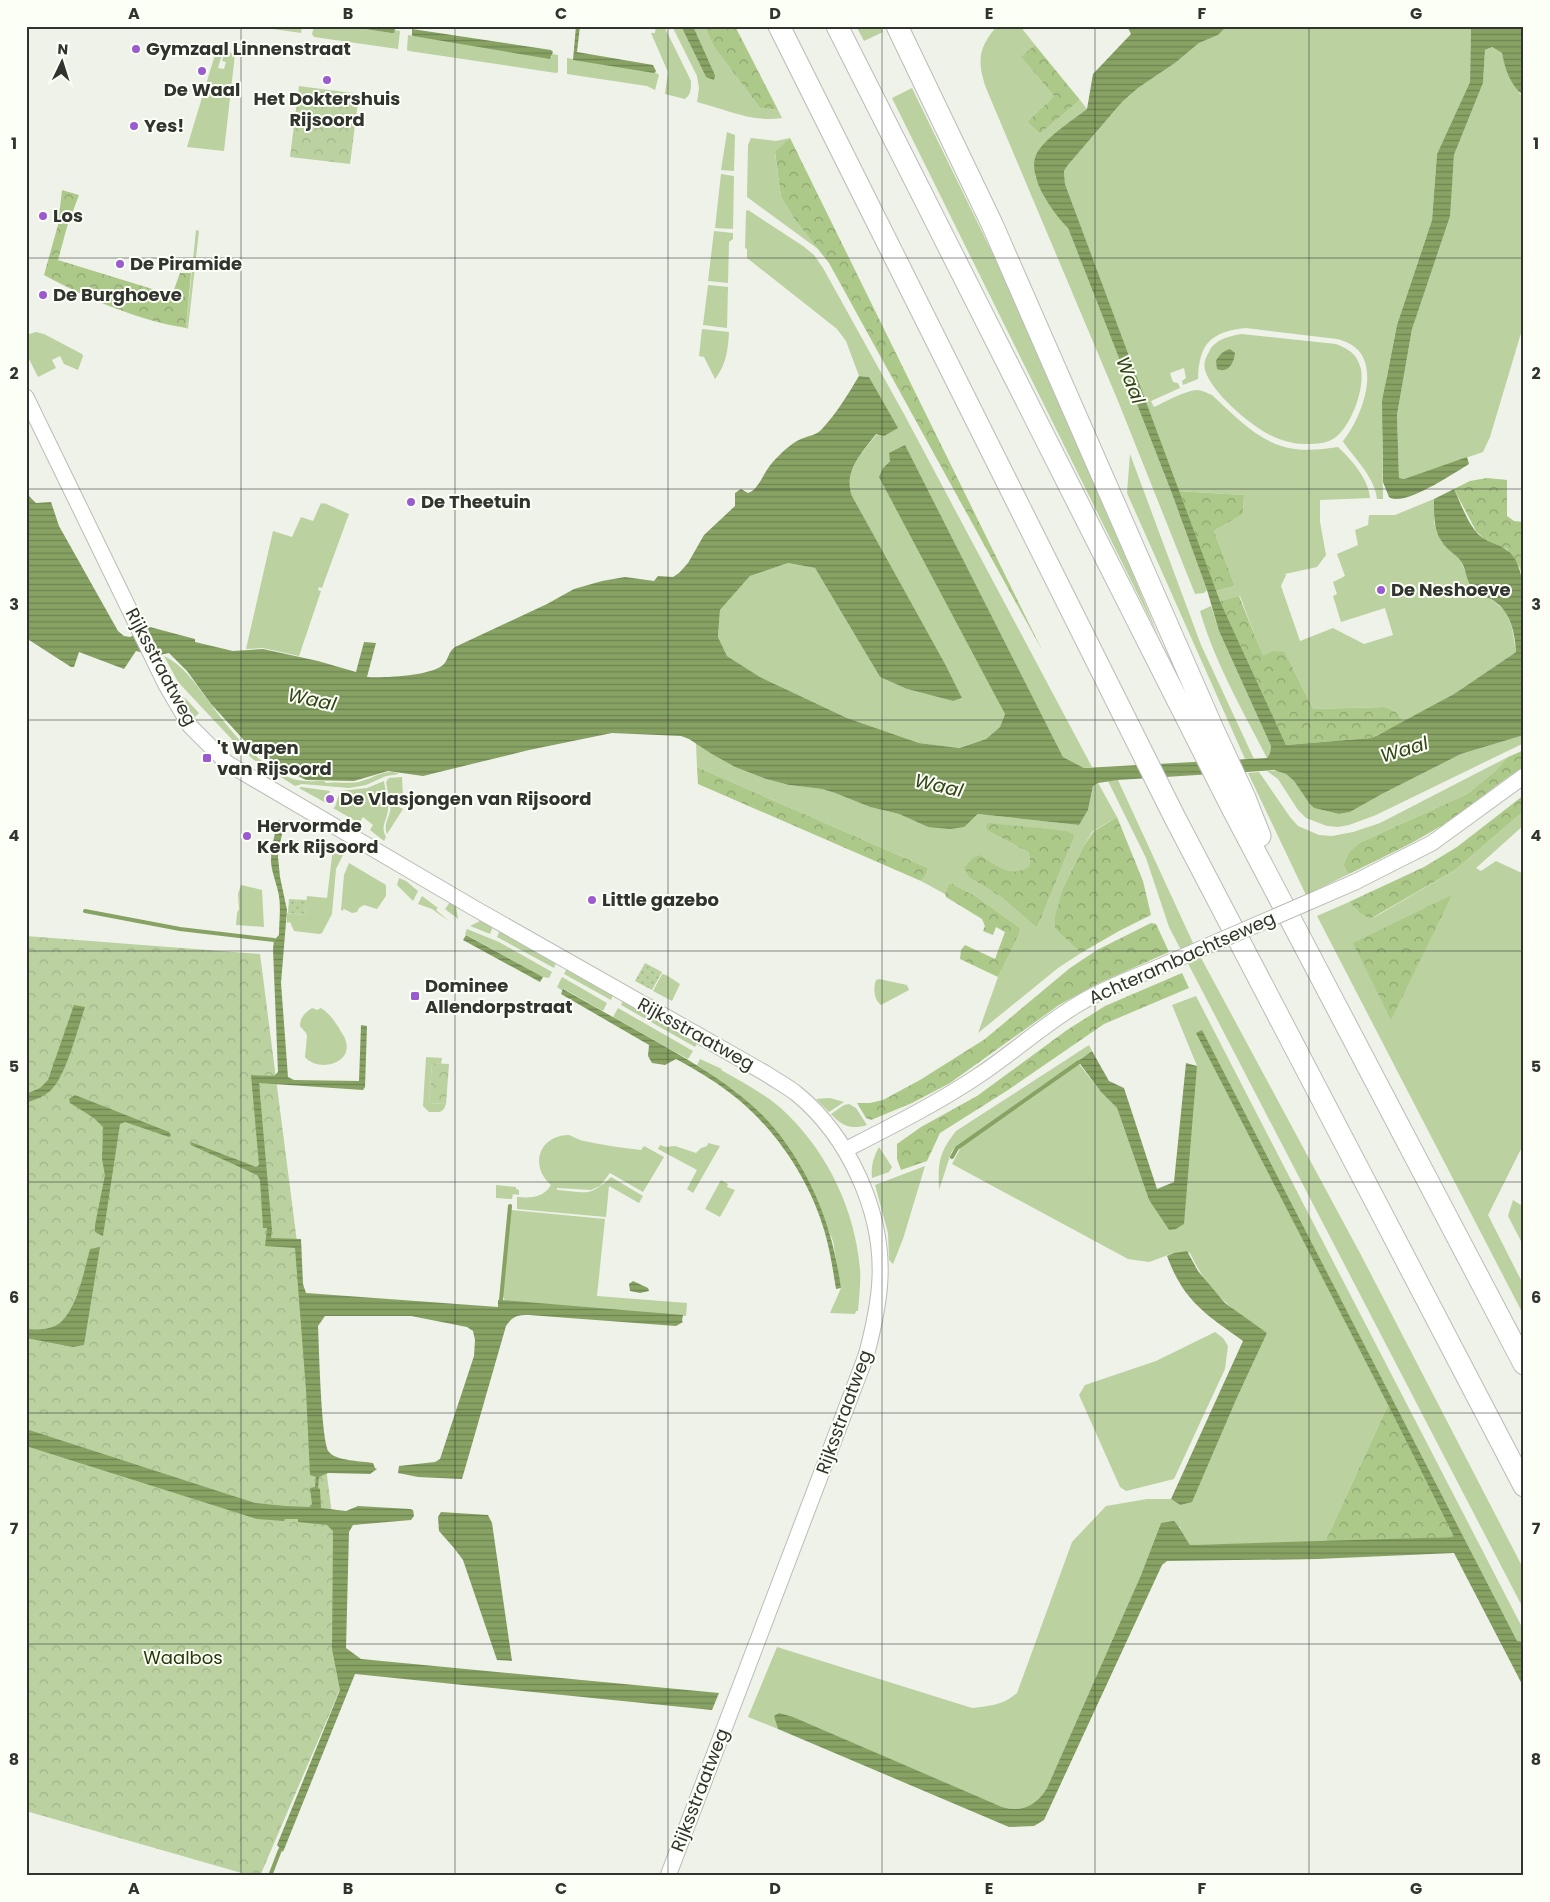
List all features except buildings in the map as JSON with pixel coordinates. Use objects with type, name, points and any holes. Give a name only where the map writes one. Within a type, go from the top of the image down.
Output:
[{"type":"highway","points":[[837,26],[1192,728],[1238,801]]},
{"type":"highway","points":[[780,29],[832,129],[1137,744],[1524,1486]]},
{"type":"highway","points":[[898,29],[992,224],[1213,729],[1238,801],[1289,914],[1524,1364]]},
{"type":"street","name":"Rijksstraatweg","points":[[26,398],[152,658],[190,726],[227,763],[482,913],[765,1073],[797,1094],[823,1120],[845,1150],[862,1186],[874,1221],[880,1276],[875,1323],[866,1356],[668,1876]]},
{"type":"street","name":"Achterambachtseweg","points":[[845,1150],[954,1091],[1079,1003],[1107,988],[1355,882],[1432,844],[1524,776]]},
{"type":"green space","points":[[253,26],[302,26],[301,33]]},
{"type":"green space","points":[[314,26],[345,26],[391,33],[395,30],[400,31],[398,49],[314,37],[312,34]]},
{"type":"green space","points":[[656,26],[664,26],[691,81],[690,93],[685,99],[665,94],[668,72],[651,33],[655,33]]},
{"type":"green space","points":[[672,26],[681,26],[706,77],[715,75],[693,26],[704,26],[714,47],[760,108],[778,110],[782,118],[761,119],[739,115],[697,102],[699,88],[697,76]]},
{"type":"green space","points":[[704,26],[735,26],[778,110],[760,108],[714,47]]},
{"type":"green space","points":[[856,26],[880,26],[883,32],[864,41]]},
{"type":"green space","points":[[997,26],[1020,26],[1035,45],[1022,58],[1054,96],[1027,122],[1040,134],[1080,100],[1087,109],[1041,148],[1035,176],[1045,198],[1068,228],[1171,491],[1207,590],[1204,593],[1195,594],[1118,401],[986,88],[981,70],[981,55],[986,41]]},
{"type":"green space","points":[[1227,26],[1471,26],[1470,82],[1437,154],[1432,220],[1397,325],[1386,379],[1382,439],[1383,499],[1377,499],[1376,491],[1369,477],[1343,441],[1361,409],[1367,383],[1367,371],[1364,360],[1358,350],[1346,342],[1337,339],[1246,328],[1224,333],[1216,336],[1204,348],[1198,379],[1183,385],[1182,381],[1186,378],[1184,368],[1170,373],[1173,382],[1178,383],[1180,388],[1151,401],[1154,407],[1185,393],[1200,390],[1212,395],[1250,429],[1271,442],[1301,450],[1338,447],[1363,477],[1367,484],[1370,498],[1320,500],[1320,522],[1326,555],[1317,567],[1285,574],[1281,586],[1300,641],[1333,628],[1364,644],[1393,635],[1385,608],[1341,622],[1333,596],[1337,594],[1333,582],[1345,576],[1337,554],[1358,545],[1355,530],[1368,525],[1369,515],[1395,515],[1434,499],[1434,523],[1441,541],[1460,559],[1472,588],[1495,602],[1506,612],[1512,628],[1516,652],[1454,694],[1404,722],[1395,711],[1385,707],[1313,709],[1285,652],[1263,657],[1240,596],[1220,601],[1216,591],[1235,586],[1214,531],[1243,514],[1244,495],[1178,491],[1065,184],[1064,171],[1068,165],[1122,102],[1199,43],[1218,35]]},
{"type":"green space","points":[[408,35],[552,57],[552,54],[558,55],[558,72],[409,51],[407,50]]},
{"type":"green space","points":[[1035,45],[1080,100],[1040,134],[1027,122],[1054,96],[1021,57]]},
{"type":"green space","points":[[1492,47],[1502,53],[1505,65],[1520,94],[1524,96],[1524,323],[1490,437],[1483,452],[1404,479],[1399,478],[1397,415],[1412,329],[1426,283],[1452,181],[1454,155],[1483,83],[1485,50]]},
{"type":"green space","points":[[219,49],[223,51],[218,68],[224,69],[226,62],[222,61],[225,51],[235,54],[224,151],[187,147],[214,58]]},
{"type":"green space","points":[[567,58],[655,72],[659,75],[655,90],[647,86],[567,74]]},
{"type":"green space","points":[[299,86],[359,94],[350,164],[290,157]]},
{"type":"green space","points":[[912,88],[1005,279],[1092,475],[1158,635],[892,98]]},
{"type":"green space","points":[[727,132],[735,135],[734,171],[721,170]]},
{"type":"green space","points":[[751,138],[776,141],[790,138],[775,153],[781,197],[795,220],[818,249],[747,197],[748,145]]},
{"type":"green space","points":[[790,138],[1042,650],[829,263],[795,220],[781,197],[775,152]]},
{"type":"green space","points":[[721,174],[734,176],[733,229],[715,228]]},
{"type":"green space","points":[[62,190],[79,195],[67,227],[58,260],[172,295],[180,273],[191,273],[186,328],[149,320],[113,308],[44,275],[58,225]]},
{"type":"green space","points":[[748,210],[803,246],[814,255],[823,268],[904,414],[1092,767],[1084,768],[1063,757],[905,446],[883,468],[1005,714],[1000,727],[986,739],[958,748],[919,743],[847,718],[760,677],[727,656],[718,637],[720,610],[750,576],[788,563],[815,568],[880,677],[907,689],[953,701],[962,698],[852,496],[850,478],[860,455],[877,434],[884,436],[880,398],[869,377],[859,376],[846,341],[837,329],[747,258],[747,249],[745,248],[746,211]]},
{"type":"green space","points":[[196,230],[199,231],[188,329],[186,328]]},
{"type":"green space","points":[[714,231],[733,233],[733,239],[729,242],[728,283],[708,281]]},
{"type":"green space","points":[[708,285],[728,287],[727,328],[703,325]]},
{"type":"green space","points":[[702,329],[729,332],[726,357],[715,379],[704,357],[699,356]]},
{"type":"green space","points":[[36,332],[44,334],[82,354],[78,370],[64,364],[60,356],[52,360],[56,368],[38,377],[26,353],[26,335]]},
{"type":"green space","points":[[1241,334],[1336,344],[1354,355],[1362,374],[1361,384],[1355,407],[1345,428],[1338,435],[1322,443],[1295,443],[1268,434],[1251,423],[1232,406],[1215,388],[1204,367],[1205,360],[1214,344],[1227,337]]},
{"type":"green space","points":[[1130,454],[1201,645],[1254,759],[1245,759],[1127,493]]},
{"type":"green space","points":[[1487,478],[1507,480],[1507,516],[1514,521],[1524,522],[1524,589],[1520,568],[1507,549],[1484,539],[1476,531],[1454,489],[1470,481]]},
{"type":"green space","points":[[1178,491],[1244,495],[1243,514],[1214,531],[1235,586],[1216,591]]},
{"type":"green space","points":[[321,503],[349,514],[322,588],[319,587],[318,590],[321,591],[299,656],[263,648],[246,649],[273,531],[292,537],[301,517],[313,521]]},
{"type":"green space","points":[[1239,596],[1263,656],[1273,651],[1285,652],[1313,709],[1385,707],[1395,711],[1404,722],[1371,738],[1286,745],[1220,601]]},
{"type":"green space","points":[[1211,606],[1219,631],[1271,746],[1267,758],[1230,686],[1206,630],[1200,611]]},
{"type":"green space","points":[[164,656],[177,664],[188,675],[234,734],[256,756],[280,773],[297,780],[324,781],[326,783],[353,783],[390,772],[399,774],[386,776],[366,785],[349,788],[302,784],[295,786],[254,760],[239,747],[178,682]]},
{"type":"green space","points":[[185,698],[199,713],[195,717],[183,699]]},
{"type":"green space","points":[[1524,735],[1524,743],[1376,815],[1338,827],[1327,826],[1306,818],[1298,810],[1278,779],[1267,771],[1279,771],[1286,774],[1294,781],[1314,808],[1339,814],[1350,812],[1461,754]]},
{"type":"green space","points":[[696,743],[735,767],[766,779],[789,785],[822,789],[870,807],[899,814],[928,827],[973,819],[978,814],[1079,825],[1088,810],[1093,786],[1098,783],[1117,817],[1092,832],[1083,847],[1063,888],[1055,929],[1081,953],[1058,968],[978,1033],[998,977],[1020,928],[977,897],[953,884],[949,883],[945,894],[921,881],[928,868],[697,767]],"holes":[[[988,831],[1075,835],[1037,928],[1001,897],[970,878],[981,855],[1010,871],[1023,870],[1029,866],[1028,852]]]},
{"type":"green space","points":[[1524,750],[1524,767],[1506,778],[1464,811],[1416,840],[1349,874],[1343,865],[1349,852],[1359,843],[1467,794],[1494,772],[1508,757]]},
{"type":"green space","points":[[1508,757],[1494,772],[1467,794],[1359,843],[1349,852],[1343,865],[1349,874],[1306,895],[1248,773],[1259,772],[1298,826],[1319,835],[1332,836],[1353,832],[1380,823]]},
{"type":"green space","points":[[697,767],[928,868],[927,873],[921,881],[698,784]]},
{"type":"green space","points":[[402,777],[403,798],[412,798],[413,805],[405,807],[389,799],[386,782],[389,778]]},
{"type":"green space","points":[[1118,780],[1193,943],[1361,1255],[1524,1570],[1524,1610],[1169,927],[1146,858],[1108,781]]},
{"type":"green space","points":[[384,781],[388,807],[384,827],[386,837],[384,841],[370,830],[373,825],[363,817],[359,823],[333,808],[340,791],[367,788]]},
{"type":"green space","points":[[299,788],[330,791],[326,803]]},
{"type":"green space","points":[[1524,795],[1524,811],[1455,870],[1370,919],[1361,914],[1349,902],[1424,867],[1457,847]]},
{"type":"green space","points":[[390,803],[403,809],[387,834],[386,826],[391,807]]},
{"type":"green space","points":[[1524,811],[1524,825],[1476,868],[1481,871],[1496,861],[1524,874],[1524,1143],[1488,1215],[1524,1286],[1524,1316],[1317,916],[1349,902],[1361,914],[1370,919],[1380,914],[1455,870]]},
{"type":"green space","points":[[1117,817],[1143,881],[1151,915],[1081,953],[1055,929],[1055,917],[1063,888],[1083,847],[1093,832]]},
{"type":"green space","points":[[988,823],[1066,831],[1075,835],[1037,928],[1001,897],[970,878],[964,868],[974,857],[981,855],[1010,871],[1023,870],[1029,866],[1028,852],[988,831],[986,827]]},
{"type":"green space","points":[[333,848],[343,855],[336,869],[332,914],[322,933],[294,931],[290,922],[287,923],[287,913],[305,915],[307,896],[327,898]]},
{"type":"green space","points":[[349,863],[386,885],[386,896],[377,909],[364,905],[357,912],[352,913],[344,909],[341,910],[344,875]]},
{"type":"green space","points":[[399,878],[418,891],[413,901],[397,885]]},
{"type":"green space","points":[[949,883],[977,897],[1020,928],[998,977],[960,959],[961,950],[965,945],[995,959],[1005,932],[996,927],[993,935],[983,931],[985,926],[982,919],[946,897],[945,894]]},
{"type":"green space","points":[[241,885],[262,890],[264,927],[236,925],[239,909],[238,894]]},
{"type":"green space","points":[[1452,895],[1391,1020],[1353,943]]},
{"type":"green space","points":[[422,896],[438,908],[436,910],[450,922],[432,909],[418,904]]},
{"type":"green space","points":[[289,899],[307,900],[305,915],[288,913]]},
{"type":"green space","points":[[450,902],[456,906],[458,919],[445,909]]},
{"type":"green space","points":[[480,921],[493,927],[490,934],[470,926]]},
{"type":"green space","points":[[1151,923],[1156,924],[1169,952],[1097,984],[1059,1005],[950,1083],[912,1103],[871,1120],[866,1118],[857,1103],[883,1100],[920,1080],[985,1039],[1070,968],[1097,950]]},
{"type":"green space","points":[[467,929],[499,942],[552,972],[549,978],[543,977],[465,934]]},
{"type":"green space","points":[[500,930],[556,963],[554,968],[497,937]]},
{"type":"green space","name":"Waalbos","points":[[26,936],[260,954],[334,1530],[341,1687],[260,1876],[252,1876],[26,1811]]},
{"type":"green space","points":[[645,963],[662,972],[652,990],[635,981]]},
{"type":"green space","points":[[567,968],[613,995],[611,1000],[564,974]]},
{"type":"green space","points":[[1182,973],[1189,988],[1104,1024],[1008,1090],[940,1133],[927,1161],[901,1170],[897,1159],[897,1144],[921,1127],[977,1096],[1067,1030],[1105,1006]]},
{"type":"green space","points":[[662,974],[680,984],[672,1001],[653,991]]},
{"type":"green space","points":[[562,977],[607,1003],[603,1011],[557,987]]},
{"type":"green space","points":[[876,980],[907,985],[909,990],[881,1005],[877,1000],[874,990]]},
{"type":"green space","points":[[1196,996],[1524,1631],[1524,1642],[1517,1642],[1197,1033],[1388,1405],[1325,1542],[1189,1545],[1180,1527],[1161,1523],[1141,1575],[1047,1788],[1034,1803],[1022,1808],[1009,1809],[1002,1807],[775,1716],[778,1729],[748,1717],[777,1647],[972,1708],[990,1706],[1007,1700],[1017,1693],[1072,1542],[1106,1506],[1147,1499],[1171,1499],[1180,1505],[1235,1402],[1267,1333],[1222,1299],[1205,1279],[1190,1253],[1174,1253],[1149,1262],[1128,1259],[952,1164],[961,1147],[1079,1064],[1101,1092],[1117,1108],[1149,1200],[1169,1230],[1197,1066],[1172,1005]]},
{"type":"green space","points":[[623,1000],[698,1042],[695,1047],[621,1005]]},
{"type":"green space","points":[[312,1008],[317,1010],[321,1008],[327,1012],[344,1036],[346,1050],[344,1056],[339,1061],[325,1065],[310,1062],[305,1057],[307,1036],[300,1023],[303,1016]]},
{"type":"green space","points":[[618,1008],[693,1051],[688,1059],[613,1017]]},
{"type":"green space","points":[[1089,1045],[1092,1051],[955,1147],[951,1153],[939,1190],[939,1164],[946,1145],[956,1131]]},
{"type":"green space","points":[[426,1057],[442,1058],[441,1064],[432,1063],[429,1103],[446,1104],[440,1112],[429,1112],[423,1106]]},
{"type":"green space","points":[[700,1059],[722,1069],[780,1107],[802,1130],[827,1166],[846,1205],[857,1247],[860,1280],[858,1311],[855,1314],[830,1313],[841,1288],[833,1241],[801,1167],[775,1129],[736,1092],[697,1065]]},
{"type":"green space","points":[[432,1063],[449,1064],[446,1104],[429,1103]]},
{"type":"green space","points":[[830,1098],[844,1102],[829,1112],[816,1099]]},
{"type":"green space","points":[[849,1104],[856,1108],[867,1125],[847,1126],[831,1114],[844,1105]]},
{"type":"green space","points":[[569,1135],[584,1141],[619,1147],[641,1150],[644,1146],[664,1157],[643,1192],[610,1173],[600,1186],[591,1190],[557,1188],[557,1190],[592,1191],[604,1184],[611,1177],[643,1196],[639,1203],[609,1186],[606,1217],[517,1209],[517,1197],[540,1195],[551,1185],[540,1169],[540,1153],[544,1146],[550,1140],[559,1136]]},
{"type":"green space","points":[[708,1143],[720,1146],[693,1193],[687,1189],[697,1170],[658,1149],[660,1145],[666,1147],[675,1146],[696,1153],[701,1148],[707,1146]]},
{"type":"green space","points":[[879,1147],[892,1167],[889,1172],[872,1178],[873,1162]]},
{"type":"green space","points":[[925,1166],[903,1239],[893,1264],[889,1260],[888,1233],[875,1185]]},
{"type":"green space","points":[[721,1180],[728,1184],[727,1187],[735,1190],[720,1217],[705,1209]]},
{"type":"green space","points":[[496,1185],[516,1187],[519,1190],[519,1195],[513,1194],[512,1199],[496,1198]]},
{"type":"green space","points":[[1513,1200],[1524,1207],[1524,1247],[1508,1216]]},
{"type":"green space","points":[[511,1210],[605,1219],[597,1296],[687,1303],[686,1316],[505,1301],[503,1296]]},
{"type":"green space","points":[[1215,1332],[1223,1338],[1228,1346],[1225,1369],[1174,1479],[1126,1491],[1120,1487],[1079,1395],[1085,1385],[1156,1361]]},
{"type":"green space","points":[[1388,1405],[1454,1537],[1325,1542]]},
{"type":"water","points":[[345,26],[396,26],[394,33],[391,33]]},
{"type":"water","points":[[576,26],[580,26],[577,52],[653,65],[656,71],[654,73],[573,60]]},
{"type":"water","points":[[681,26],[693,26],[715,75],[714,80],[706,77]]},
{"type":"water","name":"Waal","points":[[1130,26],[1227,26],[1218,35],[1199,43],[1122,102],[1068,165],[1064,171],[1065,184],[1220,601],[1286,745],[1371,738],[1454,694],[1516,652],[1511,624],[1504,611],[1494,601],[1474,590],[1469,584],[1462,563],[1439,538],[1434,519],[1434,499],[1454,489],[1464,513],[1478,534],[1488,541],[1505,548],[1514,557],[1519,569],[1524,589],[1524,735],[1461,754],[1350,812],[1339,814],[1314,808],[1294,781],[1286,774],[1274,770],[1118,780],[1098,783],[1093,786],[1088,810],[1079,825],[978,814],[964,827],[950,829],[928,827],[899,814],[870,807],[822,789],[789,785],[766,779],[735,767],[681,736],[612,733],[529,750],[423,776],[388,771],[354,781],[306,780],[278,766],[253,750],[211,704],[187,671],[169,653],[154,656],[136,651],[124,669],[79,652],[74,667],[71,667],[26,638],[26,493],[36,503],[51,502],[59,526],[118,631],[124,636],[130,637],[150,627],[195,639],[195,642],[233,651],[263,649],[318,661],[356,672],[364,642],[376,643],[367,677],[419,674],[430,671],[444,664],[455,647],[547,604],[574,589],[625,577],[654,581],[658,576],[673,577],[679,573],[688,563],[704,535],[735,506],[735,493],[741,489],[748,493],[752,491],[769,466],[785,449],[797,441],[820,431],[837,410],[859,376],[869,377],[898,428],[884,436],[876,434],[860,455],[850,478],[852,496],[962,698],[953,701],[907,689],[880,677],[815,568],[788,563],[750,576],[720,610],[718,637],[727,656],[760,677],[847,718],[919,743],[959,748],[986,739],[1000,727],[1005,714],[879,477],[883,468],[890,461],[889,453],[905,445],[1063,757],[1084,768],[1267,758],[1271,746],[1219,631],[1207,590],[1171,491],[1068,228],[1042,193],[1035,172],[1034,162],[1041,147],[1053,135],[1087,109],[1093,74],[1131,34],[1128,28]]},
{"type":"water","points":[[1471,26],[1524,26],[1524,96],[1515,87],[1509,76],[1502,53],[1492,47],[1485,50],[1483,83],[1454,155],[1450,216],[1412,329],[1397,415],[1399,478],[1404,479],[1467,457],[1469,464],[1417,494],[1396,499],[1389,497],[1383,482],[1382,401],[1397,325],[1432,220],[1437,154],[1470,82]]},
{"type":"water","points":[[412,29],[551,50],[553,52],[550,59],[413,36]]},
{"type":"water","points":[[1230,349],[1235,353],[1232,364],[1224,370],[1217,369],[1217,359],[1223,352]]},
{"type":"water","points":[[278,820],[285,822],[278,857],[287,910],[281,983],[288,1077],[294,1080],[359,1081],[361,1025],[367,1026],[365,1087],[363,1090],[259,1083],[272,1230],[271,1238],[301,1239],[303,1284],[306,1293],[498,1307],[498,1300],[501,1300],[683,1315],[683,1322],[676,1326],[529,1315],[513,1318],[506,1326],[462,1479],[418,1477],[398,1473],[399,1466],[435,1462],[440,1459],[474,1356],[475,1340],[473,1331],[467,1327],[411,1316],[325,1316],[318,1326],[322,1412],[326,1444],[332,1455],[343,1459],[373,1463],[377,1469],[370,1474],[328,1473],[319,1477],[318,1488],[320,1489],[321,1508],[346,1511],[358,1506],[410,1509],[413,1510],[414,1516],[411,1520],[353,1525],[349,1532],[346,1648],[361,1659],[719,1693],[712,1710],[355,1674],[283,1852],[277,1845],[340,1690],[332,1649],[333,1531],[327,1525],[298,1522],[298,1519],[285,1519],[284,1521],[257,1519],[26,1446],[26,1429],[255,1503],[309,1507],[312,1504],[310,1488],[315,1487],[316,1477],[310,1475],[306,1390],[295,1248],[265,1246],[267,1228],[263,1228],[260,1180],[257,1175],[191,1145],[191,1142],[256,1167],[259,1165],[251,1075],[274,1076],[278,1072],[273,949],[274,940],[279,935],[280,906],[271,862],[272,846]]},
{"type":"water","points":[[466,935],[543,977],[540,982],[463,940]]},
{"type":"water","points":[[563,989],[706,1071],[750,1103],[763,1116],[788,1147],[810,1184],[827,1224],[841,1288],[836,1289],[825,1233],[810,1194],[789,1156],[762,1122],[724,1088],[676,1059],[665,1065],[652,1063],[648,1056],[649,1045],[561,994]]},
{"type":"water","points":[[74,1005],[85,1007],[62,1074],[49,1092],[26,1103],[26,1094],[40,1088],[48,1080]]},
{"type":"water","points":[[1202,1030],[1517,1641],[1524,1642],[1524,1688],[1454,1553],[1317,1559],[1167,1561],[1162,1565],[1044,1820],[1034,1826],[1009,1827],[778,1729],[774,1716],[779,1713],[793,1717],[1002,1807],[1009,1809],[1022,1808],[1039,1799],[1047,1788],[1141,1575],[1161,1523],[1174,1521],[1190,1545],[1454,1537],[1196,1033]]},
{"type":"water","points":[[1092,1051],[1109,1081],[1124,1088],[1157,1189],[1174,1182],[1186,1063],[1197,1066],[1184,1224],[1176,1229],[1169,1230],[1149,1200],[1117,1108],[1101,1092],[1078,1061]]},
{"type":"water","points":[[75,1095],[169,1132],[171,1136],[169,1137],[125,1122],[120,1124],[103,1236],[95,1232],[95,1225],[105,1175],[102,1159],[103,1127],[94,1118],[70,1103],[69,1099]]},
{"type":"water","points":[[100,1247],[84,1345],[73,1347],[26,1338],[26,1329],[53,1327],[67,1315],[80,1288],[90,1249]]},
{"type":"water","points":[[1187,1251],[1198,1271],[1225,1303],[1267,1333],[1192,1502],[1180,1505],[1171,1499],[1243,1341],[1198,1306],[1181,1285],[1167,1256]]},
{"type":"water","points":[[633,1281],[648,1288],[649,1291],[640,1293],[630,1291],[629,1284]]},
{"type":"water","points":[[441,1512],[488,1515],[492,1523],[512,1661],[497,1660],[463,1560],[439,1531],[438,1517]]},
{"type":"waterway","points":[[85,911],[180,929],[274,940]]},
{"type":"waterway","points":[[952,1157],[957,1148],[1079,1062]]},
{"type":"waterway","points":[[501,1300],[510,1206]]},
{"type":"waterway","points":[[270,1876],[280,1850]]},
{"type":"place","name":"Gymzaal Linnenstraat","points":[[136,49]]},
{"type":"place","name":"De Waal","points":[[202,71]]},
{"type":"place","name":"Het Doktershuis Rijsoord","points":[[327,80]]},
{"type":"place","name":"Yes!","points":[[134,126]]},
{"type":"place","name":"Los","points":[[43,216]]},
{"type":"place","name":"De Piramide","points":[[120,264]]},
{"type":"place","name":"De Burghoeve","points":[[43,295]]},
{"type":"place","name":"De Theetuin","points":[[411,502]]},
{"type":"place","name":"De Neshoeve","points":[[1381,590]]},
{"type":"place","name":"'t Wapen van Rijsoord","points":[[207,758]]},
{"type":"place","name":"De Vlasjongen van Rijsoord","points":[[330,799]]},
{"type":"place","name":"Hervormde Kerk Rijsoord","points":[[247,836]]},
{"type":"place","name":"Little gazebo","points":[[592,900]]},
{"type":"place","name":"Dominee Allendorpstraat","points":[[415,996]]}]
